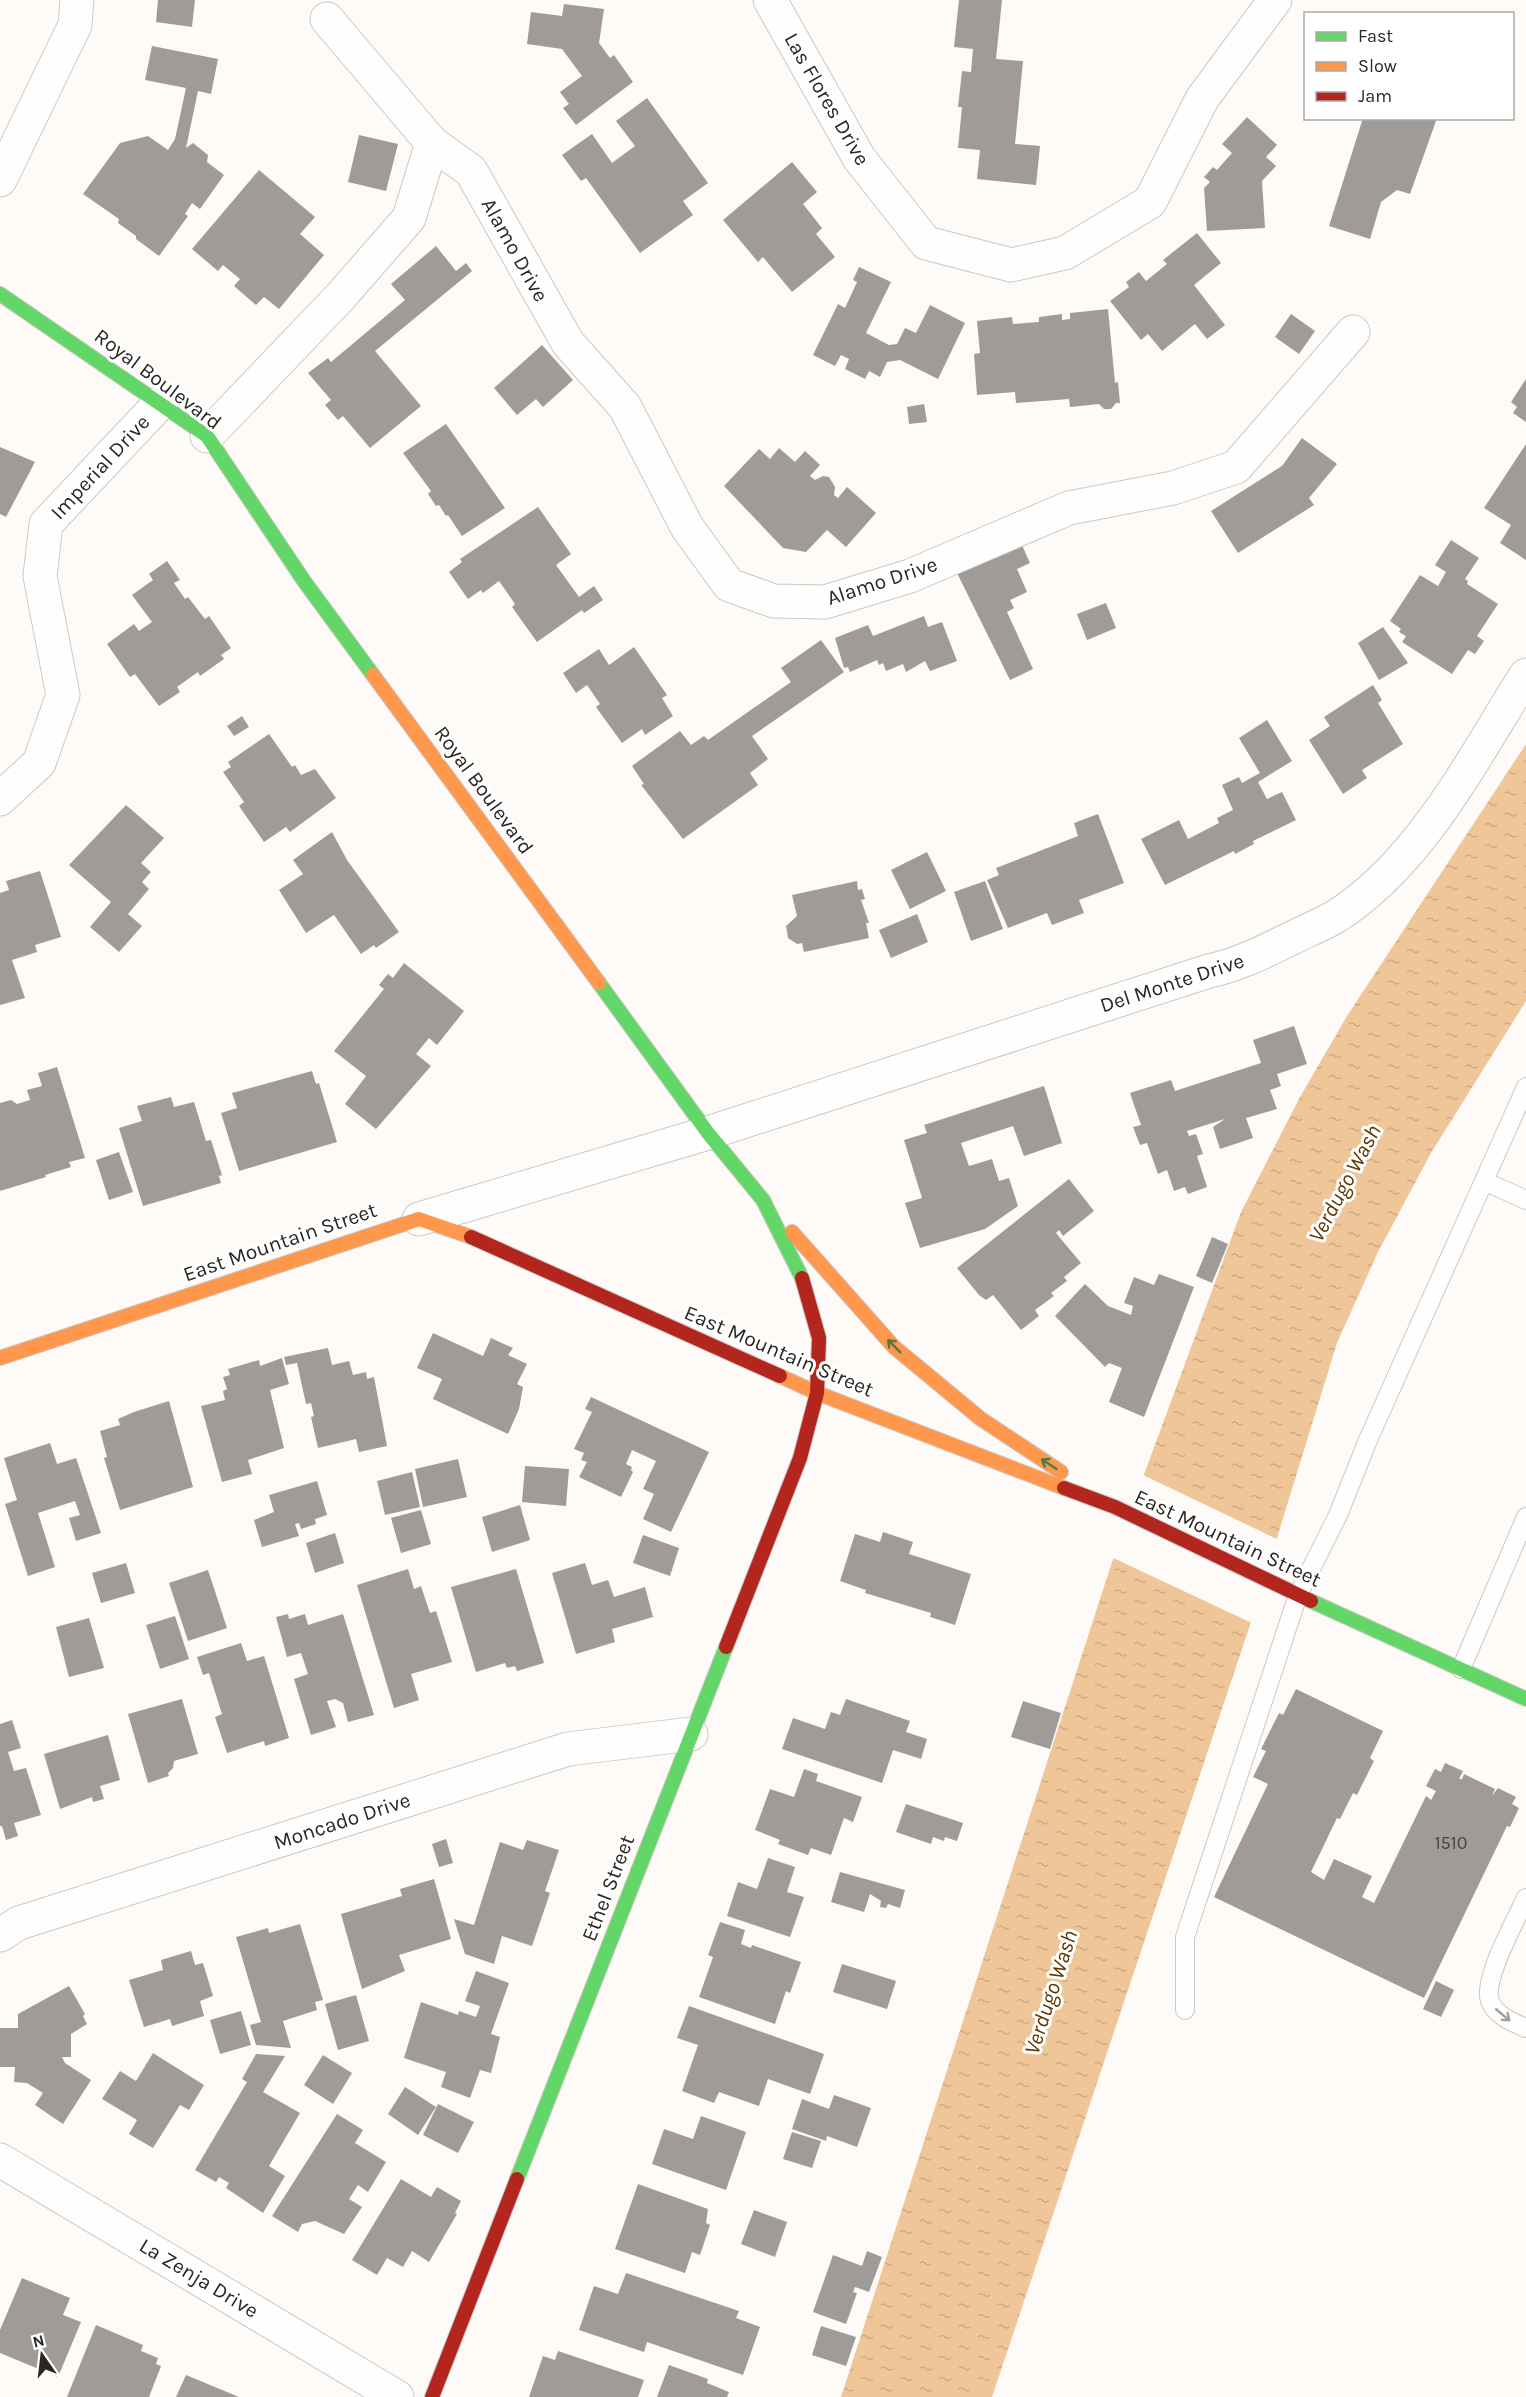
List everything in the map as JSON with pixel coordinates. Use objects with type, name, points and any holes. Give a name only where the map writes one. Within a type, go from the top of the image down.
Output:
[{"type":"street","points":[[0,180],[75,25],[77,0]]},
{"type":"street","name":"Las Flores Drive","points":[[770,0],[859,158],[926,243],[1011,265],[1065,253],[1150,202],[1202,99],[1275,0]]},
{"type":"street","name":"Alamo Drive","points":[[327,19],[432,143],[471,171],[568,343],[625,407],[687,527],[729,585],[774,601],[825,602],[910,576],[1069,508],[1173,488],[1236,467],[1353,332]]},
{"type":"street","points":[[207,436],[341,296],[409,219],[432,143]]},
{"type":"street","name":"Royal Boulevard","points":[[0,294],[161,402],[207,436],[304,581],[708,1132],[764,1200],[802,1280],[819,1338],[817,1393]]},
{"type":"street","name":"Imperial Drive","points":[[0,799],[39,763],[63,696],[40,576],[46,524],[161,402]]},
{"type":"street","name":"Del Monte Drive","points":[[419,1219],[708,1132],[1209,971],[1232,966],[1335,916],[1381,880],[1425,832],[1526,675]]},
{"type":"street","points":[[764,1200],[894,1347],[981,1419],[1115,1507]]},
{"type":"street","name":"East Mountain Street","points":[[0,1358],[419,1219],[488,1243],[817,1393],[1115,1507],[1276,1585],[1526,1699]]},
{"type":"street","name":"Ethel Street","points":[[432,2397],[800,1458],[817,1393]]},
{"type":"street","name":"Moncado Drive","points":[[0,1935],[20,1923],[568,1749],[691,1734]]},
{"type":"street","name":"La Zenja Drive","points":[[0,2160],[397,2397]]},
{"type":"lane","points":[[1185,2010],[1185,1937],[1298,1595],[1338,1515],[1368,1440],[1526,1087]]},
{"type":"lane","points":[[1484,1180],[1526,1200]]},
{"type":"lane","points":[[1461,1669],[1526,1517]]},
{"type":"lane","points":[[1526,1898],[1491,1977],[1488,1993],[1498,2013],[1526,2028]]},
{"type":"water","name":"Verdugo Wash","points":[[1526,744],[1526,1001],[1431,1153],[1378,1252],[1337,1343],[1251,1622],[992,2397],[841,2397],[1115,1553],[1241,1212],[1300,1097],[1347,1016]]},
{"type":"pier","points":[[1141,1474],[1279,1540],[1254,1624],[1111,1557]]},
{"type":"building","points":[[158,0],[195,0],[192,27],[156,22]]},
{"type":"building","points":[[959,0],[1002,0],[996,59],[1023,61],[1015,144],[1040,146],[1036,185],[977,179],[980,150],[958,148],[962,107],[958,107],[962,71],[971,72],[973,49],[954,47]]},
{"type":"building","points":[[564,4],[604,9],[599,43],[610,58],[614,55],[633,82],[576,125],[563,108],[569,104],[560,92],[582,76],[562,49],[527,44],[531,12],[562,16]]},
{"type":"building","points":[[152,46],[218,59],[211,94],[198,91],[186,148],[193,143],[208,155],[207,162],[224,175],[200,209],[192,203],[185,214],[188,216],[159,256],[118,223],[119,219],[83,194],[120,143],[148,136],[168,150],[175,139],[186,88],[145,80]]},
{"type":"building","points":[[647,98],[708,183],[683,201],[693,215],[640,253],[586,178],[581,181],[562,155],[592,134],[612,163],[635,146],[616,121]]},
{"type":"building","points":[[1247,117],[1277,145],[1266,157],[1276,166],[1262,181],[1265,228],[1207,231],[1204,188],[1210,182],[1204,177],[1213,167],[1217,170],[1232,153],[1222,144]]},
{"type":"building","points":[[1362,120],[1436,120],[1410,194],[1397,190],[1381,202],[1370,239],[1329,226]]},
{"type":"building","points":[[359,135],[398,144],[386,191],[348,182]]},
{"type":"building","points":[[792,162],[817,192],[803,204],[822,228],[816,234],[835,257],[792,292],[763,257],[758,262],[723,220]]},
{"type":"building","points":[[259,170],[315,217],[300,234],[324,255],[279,309],[264,297],[256,305],[234,286],[240,279],[223,265],[218,271],[192,249]]},
{"type":"building","points":[[1197,233],[1221,263],[1194,285],[1225,325],[1207,339],[1195,324],[1162,351],[1148,334],[1141,340],[1110,301],[1129,287],[1126,282],[1139,272],[1146,281],[1167,264],[1163,260]]},
{"type":"building","points":[[436,246],[456,271],[466,263],[472,271],[375,351],[421,406],[370,448],[343,416],[338,420],[325,405],[331,400],[308,373],[328,358],[331,362],[405,300],[391,284]]},
{"type":"building","points":[[859,267],[891,282],[866,333],[889,345],[897,344],[905,328],[916,333],[930,305],[965,323],[938,379],[900,360],[887,362],[880,377],[869,371],[865,379],[845,369],[849,359],[841,355],[835,366],[813,355],[838,304],[845,308],[857,282],[853,280]]},
{"type":"building","points":[[1108,309],[1115,383],[1118,382],[1120,403],[1116,403],[1111,409],[1104,409],[1099,404],[1070,407],[1069,399],[1016,403],[1015,392],[977,395],[974,354],[980,353],[977,321],[1012,317],[1013,324],[1039,322],[1039,317],[1062,314],[1062,320],[1070,319],[1070,313]]},
{"type":"building","points":[[1291,314],[1315,331],[1299,354],[1275,337]]},
{"type":"building","points":[[542,345],[573,380],[543,407],[536,399],[517,415],[494,388]]},
{"type":"building","points":[[1526,379],[1526,422],[1513,413],[1517,407],[1511,402]]},
{"type":"building","points":[[924,404],[927,422],[909,424],[907,407]]},
{"type":"building","points":[[446,424],[505,508],[462,536],[448,515],[446,516],[439,505],[436,506],[428,494],[431,491],[403,453]]},
{"type":"building","points":[[1302,438],[1337,464],[1309,498],[1314,505],[1238,553],[1211,511],[1282,466]]},
{"type":"building","points":[[1526,444],[1526,560],[1500,543],[1511,525],[1484,508]]},
{"type":"building","points":[[0,447],[35,462],[6,517],[0,514]]},
{"type":"building","points":[[779,448],[795,462],[805,451],[820,465],[810,476],[815,480],[823,476],[829,477],[835,487],[834,495],[838,498],[847,487],[876,513],[846,547],[827,530],[806,552],[783,548],[724,486],[759,449],[770,459]]},
{"type":"building","points":[[538,507],[571,554],[556,565],[579,597],[594,586],[603,600],[584,613],[582,610],[537,642],[512,607],[515,604],[499,581],[483,593],[481,590],[468,599],[449,572],[462,562],[460,559]]},
{"type":"building","points":[[1451,540],[1479,558],[1465,579],[1468,581],[1467,584],[1498,604],[1477,636],[1484,641],[1475,654],[1468,650],[1452,674],[1402,642],[1406,636],[1399,632],[1401,629],[1390,621],[1420,575],[1438,586],[1446,572],[1435,565]]},
{"type":"building","points":[[1021,543],[1030,563],[1017,569],[1027,592],[1010,600],[1014,608],[1007,612],[1033,669],[1010,680],[957,573]]},
{"type":"building","points":[[167,561],[180,580],[174,583],[185,599],[188,597],[205,619],[209,616],[231,648],[221,655],[224,659],[200,676],[198,672],[177,687],[180,692],[159,706],[135,674],[130,677],[107,644],[134,624],[139,631],[152,622],[132,595],[153,580],[149,574]]},
{"type":"building","points":[[1106,603],[1116,628],[1087,640],[1077,614]]},
{"type":"building","points":[[924,616],[928,627],[942,622],[957,661],[930,671],[925,661],[906,672],[903,664],[886,671],[883,663],[879,665],[877,660],[850,672],[848,667],[844,668],[835,638],[868,625],[873,636]]},
{"type":"building","points":[[1383,627],[1408,663],[1379,680],[1358,643]]},
{"type":"building","points":[[821,640],[844,672],[752,736],[768,759],[750,773],[758,785],[683,839],[641,785],[644,784],[632,766],[680,731],[691,745],[704,736],[708,740],[791,682],[781,668]]},
{"type":"building","points":[[634,647],[667,695],[662,698],[673,716],[645,735],[642,729],[622,743],[596,707],[600,704],[587,685],[576,693],[563,673],[599,649],[609,665]]},
{"type":"building","points":[[1373,685],[1382,700],[1378,703],[1403,744],[1362,770],[1367,778],[1343,794],[1309,740],[1330,726],[1324,717]]},
{"type":"building","points":[[242,716],[249,727],[234,736],[227,726]]},
{"type":"building","points":[[1267,720],[1292,761],[1258,782],[1267,799],[1282,792],[1296,820],[1253,841],[1254,844],[1235,854],[1234,851],[1165,885],[1141,839],[1179,820],[1188,839],[1219,823],[1217,818],[1233,810],[1222,785],[1239,777],[1242,783],[1260,773],[1239,738]]},
{"type":"building","points":[[269,734],[292,767],[295,765],[301,775],[315,769],[336,798],[290,832],[286,827],[264,842],[239,806],[244,802],[223,772],[231,767],[228,762]]},
{"type":"building","points":[[126,805],[164,838],[141,863],[151,872],[142,882],[149,889],[128,914],[142,926],[119,952],[90,927],[111,902],[69,865]]},
{"type":"building","points":[[1098,814],[1124,883],[1079,900],[1084,913],[1052,925],[1047,913],[1008,928],[987,880],[999,875],[996,868],[1078,836],[1074,823]]},
{"type":"building","points":[[332,832],[347,860],[399,932],[376,948],[374,945],[361,954],[334,915],[306,933],[279,890],[303,874],[293,860]]},
{"type":"building","points":[[927,852],[946,891],[910,909],[891,870]]},
{"type":"building","points":[[40,871],[61,937],[35,945],[37,952],[12,960],[25,998],[0,1005],[0,893],[9,890],[6,881]]},
{"type":"building","points":[[857,881],[858,890],[862,889],[865,899],[861,900],[869,923],[866,923],[869,938],[804,952],[802,943],[797,944],[788,938],[786,926],[797,916],[792,895]]},
{"type":"building","points":[[985,881],[1003,929],[971,941],[954,892]]},
{"type":"building","points":[[917,914],[928,942],[891,958],[879,930]]},
{"type":"building","points":[[404,963],[464,1011],[437,1045],[429,1038],[416,1054],[431,1066],[376,1129],[345,1104],[366,1076],[334,1051],[384,989],[379,985],[388,974],[393,978]]},
{"type":"building","points":[[1294,1026],[1307,1064],[1277,1074],[1281,1086],[1270,1090],[1277,1109],[1246,1118],[1253,1138],[1220,1149],[1213,1127],[1225,1119],[1187,1131],[1189,1136],[1196,1134],[1203,1154],[1197,1156],[1207,1187],[1188,1194],[1185,1187],[1174,1191],[1167,1170],[1158,1174],[1147,1143],[1140,1145],[1133,1127],[1141,1125],[1130,1093],[1171,1080],[1175,1091],[1261,1063],[1253,1040]]},
{"type":"building","points":[[57,1067],[85,1158],[69,1162],[71,1167],[45,1175],[46,1177],[0,1191],[0,1103],[11,1100],[17,1104],[30,1100],[27,1090],[42,1086],[38,1073]]},
{"type":"building","points":[[312,1071],[316,1084],[319,1083],[337,1142],[239,1171],[221,1113],[237,1108],[232,1093]]},
{"type":"building","points":[[1044,1086],[1062,1143],[1024,1156],[1013,1126],[961,1143],[969,1166],[992,1159],[999,1181],[1009,1178],[1018,1206],[985,1229],[920,1248],[905,1203],[922,1198],[904,1140],[927,1133],[924,1125]]},
{"type":"building","points":[[171,1097],[174,1107],[194,1102],[206,1141],[211,1140],[222,1175],[219,1176],[221,1183],[143,1206],[119,1128],[142,1121],[137,1106]]},
{"type":"building","points":[[119,1152],[133,1192],[109,1200],[96,1160]]},
{"type":"building","points":[[1069,1179],[1094,1211],[1063,1236],[1059,1230],[1056,1233],[1081,1263],[1064,1277],[1067,1281],[1051,1293],[1054,1296],[1035,1310],[1039,1316],[1021,1330],[993,1295],[986,1300],[979,1295],[957,1268]]},
{"type":"building","points":[[1212,1237],[1228,1244],[1212,1283],[1196,1276]]},
{"type":"building","points":[[1159,1274],[1194,1287],[1144,1417],[1109,1402],[1122,1368],[1109,1363],[1105,1367],[1055,1316],[1085,1284],[1108,1306],[1131,1315],[1133,1306],[1124,1303],[1134,1277],[1154,1285]]},
{"type":"building","points":[[433,1333],[483,1356],[491,1338],[513,1348],[508,1355],[527,1364],[517,1384],[523,1387],[519,1409],[508,1434],[433,1399],[442,1379],[417,1368]]},
{"type":"building","points":[[328,1348],[332,1365],[349,1361],[353,1375],[366,1372],[367,1379],[374,1377],[387,1446],[359,1452],[356,1439],[318,1448],[311,1417],[314,1416],[311,1403],[306,1404],[297,1363],[286,1365],[284,1357]]},
{"type":"building","points":[[282,1358],[289,1384],[270,1390],[284,1448],[248,1460],[252,1474],[222,1482],[201,1406],[225,1400],[223,1391],[227,1389],[223,1377],[230,1375],[228,1369],[259,1360],[260,1366]]},
{"type":"building","points":[[591,1397],[709,1452],[671,1532],[643,1519],[654,1494],[643,1489],[656,1461],[632,1450],[626,1464],[632,1467],[633,1472],[621,1497],[579,1477],[587,1462],[581,1460],[584,1453],[574,1449],[592,1412],[585,1409]]},
{"type":"building","points":[[169,1401],[193,1487],[120,1510],[104,1458],[107,1457],[100,1431],[120,1425],[118,1419],[134,1412]]},
{"type":"building","points":[[50,1443],[57,1464],[76,1458],[101,1533],[76,1541],[69,1518],[80,1515],[75,1501],[38,1513],[55,1567],[28,1576],[5,1504],[17,1500],[4,1458]]},
{"type":"building","points":[[458,1459],[467,1497],[423,1507],[415,1469]]},
{"type":"building","points":[[525,1466],[569,1469],[566,1506],[522,1502]]},
{"type":"building","points":[[412,1472],[420,1507],[385,1515],[377,1481]]},
{"type":"building","points":[[317,1481],[327,1515],[315,1519],[316,1524],[301,1529],[299,1523],[295,1524],[299,1536],[262,1547],[254,1520],[274,1512],[269,1495]]},
{"type":"building","points":[[520,1505],[530,1540],[492,1552],[482,1517]]},
{"type":"building","points":[[421,1510],[431,1544],[401,1553],[391,1518]]},
{"type":"building","points":[[883,1532],[913,1542],[909,1554],[971,1574],[955,1625],[930,1617],[931,1613],[865,1593],[866,1590],[840,1581],[855,1534],[880,1542]]},
{"type":"building","points":[[335,1533],[344,1563],[315,1573],[306,1543]]},
{"type":"building","points":[[643,1535],[679,1548],[670,1576],[633,1563]]},
{"type":"building","points":[[126,1563],[135,1593],[101,1603],[92,1573]]},
{"type":"building","points":[[585,1563],[592,1585],[608,1580],[614,1597],[645,1587],[653,1617],[612,1629],[615,1642],[576,1654],[552,1573]]},
{"type":"building","points":[[408,1569],[414,1589],[421,1586],[430,1613],[436,1611],[452,1662],[411,1674],[419,1700],[394,1708],[357,1585]]},
{"type":"building","points":[[516,1569],[544,1663],[517,1671],[515,1666],[507,1668],[505,1663],[476,1672],[451,1587]]},
{"type":"building","points":[[208,1570],[227,1628],[188,1641],[169,1583]]},
{"type":"building","points":[[288,1614],[289,1619],[305,1614],[308,1625],[343,1614],[374,1715],[348,1722],[343,1703],[335,1699],[327,1701],[336,1727],[311,1735],[294,1679],[308,1674],[301,1653],[287,1657],[276,1617]]},
{"type":"building","points":[[175,1616],[189,1659],[160,1669],[146,1625]]},
{"type":"building","points":[[89,1618],[104,1668],[69,1677],[56,1627]]},
{"type":"building","points":[[241,1643],[247,1661],[264,1656],[289,1738],[265,1746],[264,1741],[227,1753],[215,1717],[222,1714],[209,1673],[203,1675],[197,1657]]},
{"type":"building","points":[[1296,1689],[1383,1731],[1370,1758],[1374,1761],[1357,1795],[1353,1793],[1340,1819],[1337,1818],[1311,1872],[1324,1880],[1334,1859],[1372,1876],[1362,1897],[1374,1903],[1426,1796],[1431,1800],[1436,1791],[1426,1786],[1435,1769],[1441,1772],[1445,1763],[1463,1771],[1459,1779],[1462,1779],[1464,1774],[1495,1789],[1492,1796],[1498,1788],[1516,1797],[1512,1804],[1519,1808],[1510,1827],[1507,1826],[1424,1998],[1214,1897],[1268,1784],[1253,1777],[1266,1751],[1261,1749],[1279,1713],[1283,1715]]},
{"type":"building","points":[[182,1699],[198,1754],[174,1761],[173,1768],[168,1773],[169,1776],[148,1783],[128,1714]]},
{"type":"building","points":[[846,1699],[910,1721],[906,1732],[927,1739],[921,1759],[893,1750],[882,1783],[782,1749],[793,1718],[825,1729],[831,1712],[840,1715]]},
{"type":"building","points":[[1023,1701],[1061,1713],[1050,1749],[1011,1737]]},
{"type":"building","points":[[12,1720],[21,1748],[8,1752],[14,1771],[26,1768],[41,1815],[14,1823],[18,1836],[6,1840],[2,1826],[0,1826],[0,1724]]},
{"type":"building","points":[[108,1735],[120,1780],[100,1786],[104,1799],[93,1802],[92,1797],[60,1809],[44,1754]]},
{"type":"building","points":[[804,1769],[818,1774],[816,1781],[862,1797],[853,1822],[844,1818],[831,1855],[811,1848],[808,1855],[778,1844],[780,1840],[755,1830],[770,1789],[794,1797]]},
{"type":"building","points":[[906,1804],[963,1823],[957,1841],[945,1837],[944,1841],[933,1837],[931,1844],[896,1832]]},
{"type":"building","points":[[446,1839],[453,1863],[439,1867],[432,1844]]},
{"type":"building","points":[[527,1840],[559,1850],[545,1891],[550,1893],[532,1946],[502,1936],[494,1964],[465,1954],[454,1919],[474,1925],[500,1842],[523,1850]]},
{"type":"building","points":[[768,1858],[795,1867],[787,1892],[804,1897],[790,1937],[727,1916],[738,1882],[757,1889]]},
{"type":"building","points":[[840,1872],[905,1890],[900,1908],[888,1904],[886,1908],[880,1907],[881,1901],[870,1894],[864,1912],[831,1902]]},
{"type":"building","points":[[434,1879],[451,1939],[399,1955],[405,1971],[362,1989],[341,1914],[402,1896],[400,1889]]},
{"type":"building","points":[[720,1922],[745,1930],[741,1944],[751,1948],[752,1945],[801,1962],[790,1993],[786,1991],[775,2024],[699,1997],[713,1957],[708,1955]]},
{"type":"building","points":[[300,1924],[323,2000],[315,2002],[317,2010],[283,2021],[291,2048],[256,2045],[250,2025],[261,2022],[236,1937],[268,1928],[269,1933]]},
{"type":"building","points":[[191,1951],[195,1965],[203,1963],[213,1996],[200,2001],[204,2016],[172,2026],[170,2019],[144,2027],[129,1980],[163,1970],[161,1960]]},
{"type":"building","points":[[842,1964],[896,1981],[887,2009],[833,1992]]},
{"type":"building","points":[[476,1971],[509,1983],[491,2034],[500,2037],[491,2073],[480,2070],[470,2098],[441,2087],[446,2072],[404,2058],[421,2002],[458,2015],[459,2011],[476,2017],[480,2006],[465,2001]]},
{"type":"building","points":[[1436,1981],[1454,1990],[1441,2017],[1423,2009]]},
{"type":"building","points":[[69,1986],[85,2014],[83,2016],[87,2024],[71,2034],[71,2057],[62,2057],[65,2063],[91,2080],[63,2124],[35,2105],[43,2093],[27,2083],[14,2082],[15,2067],[0,2067],[0,2028],[18,2028],[18,2014]]},
{"type":"building","points":[[356,1995],[369,2041],[338,2050],[325,2004]]},
{"type":"building","points":[[689,2006],[824,2054],[810,2094],[768,2079],[759,2106],[719,2092],[714,2103],[682,2091],[698,2045],[677,2038]]},
{"type":"building","points":[[241,2011],[251,2045],[220,2054],[210,2020]]},
{"type":"building","points":[[153,2053],[204,2085],[189,2110],[180,2105],[153,2148],[129,2134],[137,2120],[102,2099],[120,2071],[136,2081]]},
{"type":"building","points":[[256,2054],[285,2056],[263,2092],[300,2113],[269,2166],[285,2176],[263,2213],[226,2188],[229,2183],[219,2177],[216,2182],[195,2170],[247,2082],[242,2079]]},
{"type":"building","points":[[323,2055],[352,2073],[333,2104],[304,2085]]},
{"type":"building","points":[[405,2087],[436,2107],[418,2135],[388,2114]]},
{"type":"building","points":[[834,2095],[871,2108],[857,2147],[827,2136],[826,2141],[792,2129],[802,2099],[829,2109]]},
{"type":"building","points":[[438,2104],[474,2122],[458,2153],[423,2135]]},
{"type":"building","points":[[337,2114],[363,2130],[355,2143],[386,2162],[368,2192],[358,2185],[349,2199],[362,2207],[344,2234],[315,2221],[302,2224],[298,2232],[272,2216]]},
{"type":"building","points":[[701,2116],[746,2132],[726,2190],[652,2164],[664,2129],[693,2139]]},
{"type":"building","points":[[792,2132],[821,2141],[812,2168],[783,2159]]},
{"type":"building","points":[[401,2179],[431,2197],[437,2187],[461,2201],[455,2213],[457,2214],[429,2262],[412,2251],[403,2267],[387,2258],[377,2275],[352,2260]]},
{"type":"building","points":[[638,2184],[708,2209],[706,2223],[710,2225],[700,2255],[692,2252],[685,2273],[615,2249]]},
{"type":"building","points":[[754,2210],[787,2222],[775,2257],[741,2244]]},
{"type":"building","points":[[867,2251],[882,2257],[869,2292],[855,2287],[853,2292],[857,2293],[846,2324],[813,2312],[833,2255],[862,2266]]},
{"type":"building","points":[[626,2273],[739,2311],[736,2318],[760,2327],[743,2375],[647,2342],[644,2352],[579,2330],[594,2286],[618,2294]]},
{"type":"building","points":[[22,2278],[70,2298],[63,2315],[81,2322],[58,2377],[0,2353],[0,2330]]},
{"type":"building","points":[[96,2325],[143,2345],[141,2351],[158,2358],[156,2364],[161,2366],[149,2397],[67,2397]]},
{"type":"building","points":[[821,2326],[856,2337],[846,2366],[812,2355]]},
{"type":"building","points":[[558,2351],[644,2380],[638,2397],[529,2397],[543,2356],[555,2360]]},
{"type":"building","points":[[669,2365],[708,2379],[707,2383],[729,2392],[727,2397],[657,2397]]},
{"type":"building","points":[[186,2375],[239,2397],[176,2397]]},
{"type":"traffic: fast","points":[[0,294],[207,436],[304,581],[373,675]]},
{"type":"traffic: fast","points":[[599,983],[708,1133],[763,1200],[802,1278]]},
{"type":"traffic: fast","points":[[1311,1601],[1526,1699]]},
{"type":"traffic: fast","points":[[517,2179],[726,1647]]},
{"type":"traffic: slow","points":[[373,675],[599,983]]},
{"type":"traffic: slow","points":[[0,1358],[419,1219],[471,1237]]},
{"type":"traffic: slow","points":[[792,1232],[894,1347],[981,1419],[1061,1472]]},
{"type":"traffic: slow","points":[[780,1376],[817,1393],[1064,1488]]},
{"type":"traffic: jam","points":[[471,1237],[780,1376]]},
{"type":"traffic: jam","points":[[726,1647],[800,1458],[817,1393],[819,1338],[802,1278]]},
{"type":"traffic: jam","points":[[1064,1488],[1115,1507],[1311,1601]]},
{"type":"traffic: jam","points":[[432,2397],[517,2179]]}]
